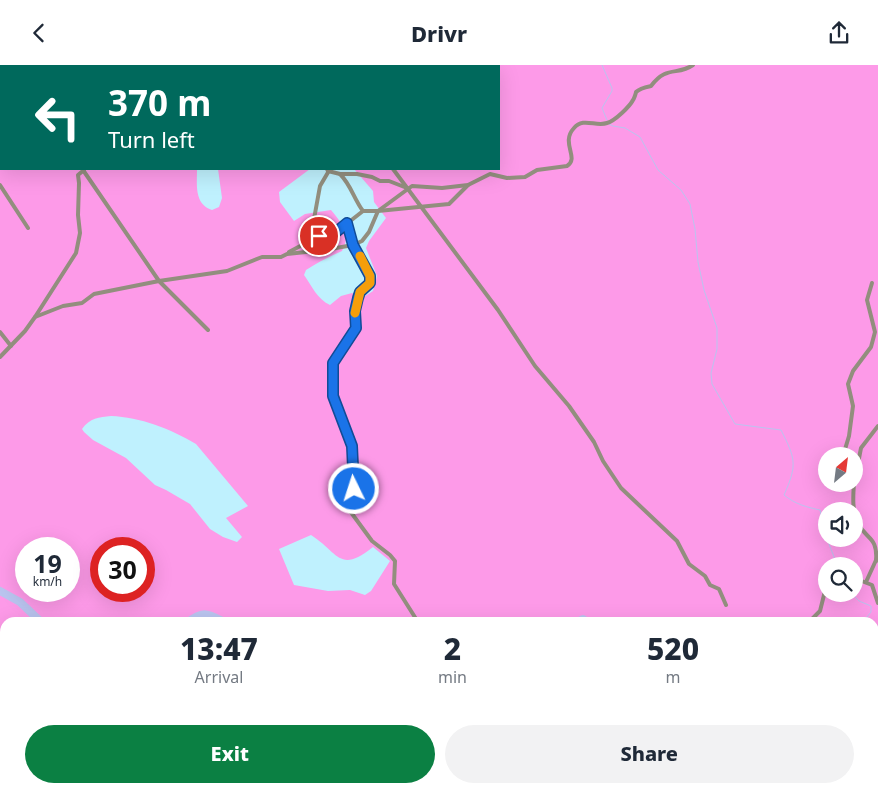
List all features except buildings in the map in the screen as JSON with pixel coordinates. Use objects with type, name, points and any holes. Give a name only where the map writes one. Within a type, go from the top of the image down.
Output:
[{"type":"street","points":[[35,317],[63,306],[82,303],[94,294],[159,281],[227,271],[262,257],[281,257],[326,233],[335,233],[363,211],[449,204],[468,185],[490,174],[507,178],[525,177],[537,170],[567,166],[571,164],[573,159],[568,141],[569,134],[575,126],[582,122],[608,123],[627,108],[633,101],[636,92],[651,86],[656,77],[670,69],[686,69],[693,65]]},
{"type":"street","points":[[0,357],[25,331],[76,253],[80,233],[77,170]]},
{"type":"street","points":[[78,175],[84,170],[159,281],[208,330]]},
{"type":"street","points":[[305,243],[312,230],[320,187],[328,170],[340,174],[357,174],[380,181],[390,181],[407,188]]},
{"type":"street","points":[[394,170],[498,310],[535,366],[569,406],[594,442],[603,461],[621,488],[677,541],[688,563],[704,576],[710,585],[719,589],[726,605]]},
{"type":"street","points":[[340,174],[348,181],[356,202],[363,211]]},
{"type":"street","points":[[0,185],[28,228]]},
{"type":"street","points":[[287,253],[325,251],[353,245],[362,241],[369,232],[378,211],[412,186],[442,188],[468,185]]},
{"type":"street","points":[[347,223],[353,245],[370,276],[370,283],[360,292],[358,298],[355,311],[356,328],[333,363],[333,396],[352,446],[354,489],[350,511],[372,541],[395,561],[394,585],[415,617]]},
{"type":"street","points":[[846,447],[853,406],[848,384],[853,371],[870,347],[875,332],[867,300],[872,283]]},
{"type":"street","points":[[0,332],[11,346]]},
{"type":"street","points":[[872,342],[878,345]]},
{"type":"street","points":[[862,447],[878,426]]},
{"type":"street","points":[[854,493],[853,509],[859,525],[877,545],[877,559],[866,582]]},
{"type":"street","points":[[863,582],[872,585],[874,588]]},
{"type":"street","points":[[878,583],[874,588],[874,595],[878,603]]},
{"type":"street","points":[[813,617],[821,608],[822,602]]},
{"type":"shaded area","points":[[500,65],[878,65],[878,617],[0,617],[0,170],[197,170],[199,199],[206,207],[212,210],[219,207],[222,198],[218,170],[309,170],[279,192],[280,202],[294,221],[305,214],[331,210],[344,229],[346,239],[342,251],[306,270],[304,275],[318,296],[330,305],[341,296],[352,293],[362,298],[373,291],[377,276],[366,248],[386,218],[374,202],[373,191],[355,170],[500,170]],"holes":[[[111,416],[144,421],[166,429],[196,444],[248,506],[226,518],[242,537],[237,542],[223,537],[210,529],[190,504],[155,485],[126,458],[93,440],[82,429],[88,422],[95,419]],[[311,535],[334,554],[346,560],[362,555],[373,547],[390,561],[371,591],[365,595],[350,590],[328,591],[294,585],[279,549]]]},
{"type":"waterway","points":[[602,65],[612,88],[602,108],[607,120]]},
{"type":"waterway","points":[[609,124],[625,128],[640,137],[658,170],[681,190],[690,204],[704,290],[717,328],[717,349],[711,373],[712,384],[735,424],[781,430],[793,461],[791,476],[784,495],[801,505],[818,510]]},
{"type":"waterway","points":[[830,547],[834,557]]},
{"type":"waterway","points":[[0,591],[20,602],[36,617]]},
{"type":"waterway","points":[[861,602],[871,606],[871,612],[867,617]]},
{"type":"waterway","points":[[196,617],[202,614],[215,617]]},
{"type":"slow traffic","points":[[355,313],[360,292],[370,283],[370,276],[360,256]]},
{"type":"route","points":[[319,236],[326,233],[335,233],[347,223],[353,245],[370,276],[370,283],[360,292],[358,298],[355,311],[356,328],[343,345],[333,363],[333,396],[342,423],[351,440],[354,489]]}]
